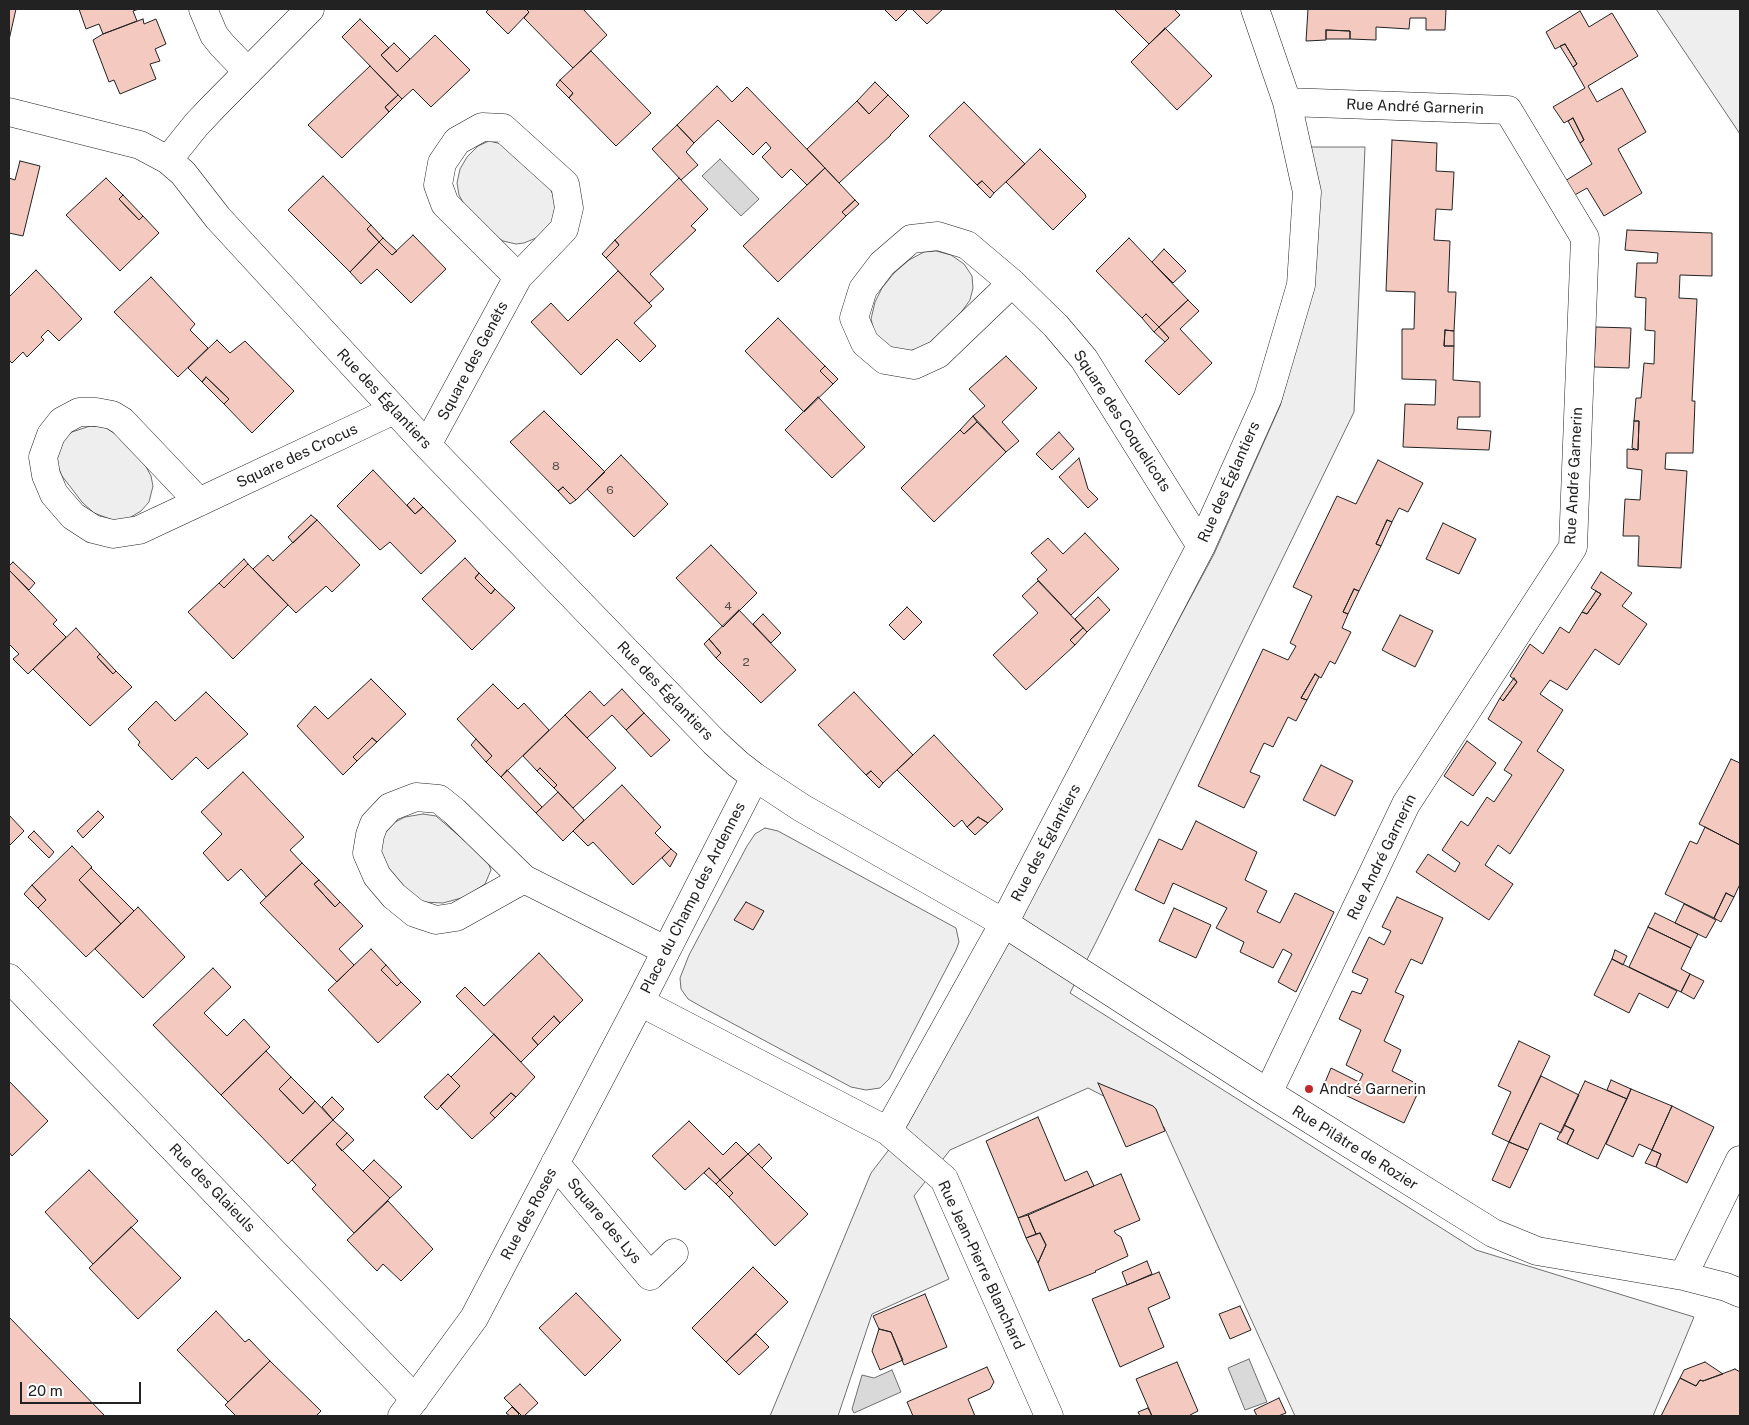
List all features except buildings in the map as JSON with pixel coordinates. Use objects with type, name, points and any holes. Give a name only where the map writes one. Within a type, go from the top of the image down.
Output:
[{"type":"street","points":[[203,9],[214,35],[248,72]]},
{"type":"street","points":[[168,160],[196,125],[310,9]]},
{"type":"street","name":"Rue des Églantiers","points":[[1004,923],[1201,546],[1268,396],[1301,285],[1307,192],[1288,102],[1255,9]]},
{"type":"street","name":"Rue André Garnerin","points":[[1268,1093],[1406,804],[1573,547],[1585,238],[1508,110],[1288,102]]},
{"type":"street","name":"Rue des Églantiers","points":[[9,112],[140,145],[168,160],[183,173],[218,218],[427,445],[714,742],[755,777]]},
{"type":"street","name":"Square des Genêts","points":[[427,445],[518,276],[564,229],[569,208],[565,184],[504,128],[482,127],[457,141],[442,163],[438,185],[444,204],[518,276]]},
{"type":"street","name":"Square des Coquelicots","points":[[1012,283],[938,354],[914,365],[885,360],[865,343],[854,318],[863,289],[882,264],[911,239],[938,236],[967,244],[1012,283],[1056,326],[1084,359],[1201,546]]},
{"type":"street","name":"Square des Crocus","points":[[199,502],[122,421],[112,415],[96,412],[79,412],[62,421],[51,435],[43,457],[46,475],[54,494],[73,516],[93,529],[113,534],[139,530],[199,502],[394,410]]},
{"type":"street","points":[[755,777],[802,808],[1004,923],[888,1132]]},
{"type":"street","name":"Place du Champ des Ardennes","points":[[755,777],[640,1002],[888,1132]]},
{"type":"street","points":[[524,879],[456,917],[436,920],[415,913],[394,896],[376,876],[367,853],[370,835],[374,824],[390,807],[416,797],[439,799],[454,811],[524,879],[665,950]]},
{"type":"street","name":"Rue Pilâtre de Rozier","points":[[1004,923],[1268,1093],[1493,1233],[1537,1251],[1683,1276],[1726,1287],[1740,1293]]},
{"type":"street","name":"Rue des Glaieuls","points":[[9,978],[408,1407]]},
{"type":"street","name":"Rue des Roses","points":[[408,1407],[474,1318],[640,1002]]},
{"type":"street","name":"Rue Jean-Pierre Blanchard","points":[[888,1132],[944,1179],[1049,1416]]},
{"type":"street","points":[[1683,1276],[1740,1160]]},
{"type":"street","name":"Square des Lys","points":[[555,1163],[650,1276],[674,1253]]},
{"type":"shaded area","points":[[1656,9],[1740,9],[1740,134]]},
{"type":"shaded area","points":[[489,141],[502,144],[549,186],[554,197],[553,220],[546,231],[524,243],[516,244],[503,241],[493,234],[465,206],[459,195],[457,183],[460,169],[467,157],[478,146]]},
{"type":"shaded area","points":[[1311,147],[1365,147],[1354,412],[1070,993],[1476,1250],[1694,1317],[1653,1416],[1295,1416],[1164,1127],[1088,1088],[950,1150],[914,1196],[949,1279],[872,1314],[838,1416],[770,1416],[871,1173],[907,1126],[1214,554],[1280,406],[1313,285]]},
{"type":"shaded area","points":[[720,159],[759,199],[741,216],[702,176]]},
{"type":"shaded area","points":[[936,251],[951,255],[964,264],[972,276],[973,288],[970,300],[957,318],[938,337],[922,348],[908,351],[894,349],[881,342],[874,331],[871,319],[875,302],[882,288],[894,273],[909,260],[924,252]]},
{"type":"shaded area","points":[[90,426],[105,427],[118,436],[144,463],[151,476],[153,486],[149,502],[141,511],[118,522],[94,513],[82,502],[62,476],[57,464],[58,452],[65,438],[72,432]]},
{"type":"shaded area","points":[[423,814],[436,816],[487,860],[491,870],[485,884],[465,897],[443,903],[422,902],[391,877],[380,850],[384,834],[393,823],[405,817]]},
{"type":"shaded area","points":[[765,828],[778,831],[956,928],[959,942],[956,950],[889,1079],[880,1088],[866,1090],[851,1087],[688,999],[681,989],[680,978],[689,955],[747,846],[755,834]]},
{"type":"shaded area","points":[[1249,1359],[1267,1402],[1245,1410],[1228,1368]]},
{"type":"shaded area","points":[[892,1370],[901,1392],[854,1413],[852,1409],[862,1375],[874,1378]]},
{"type":"place","name":"André Garnerin","points":[[1309,1089]]}]
